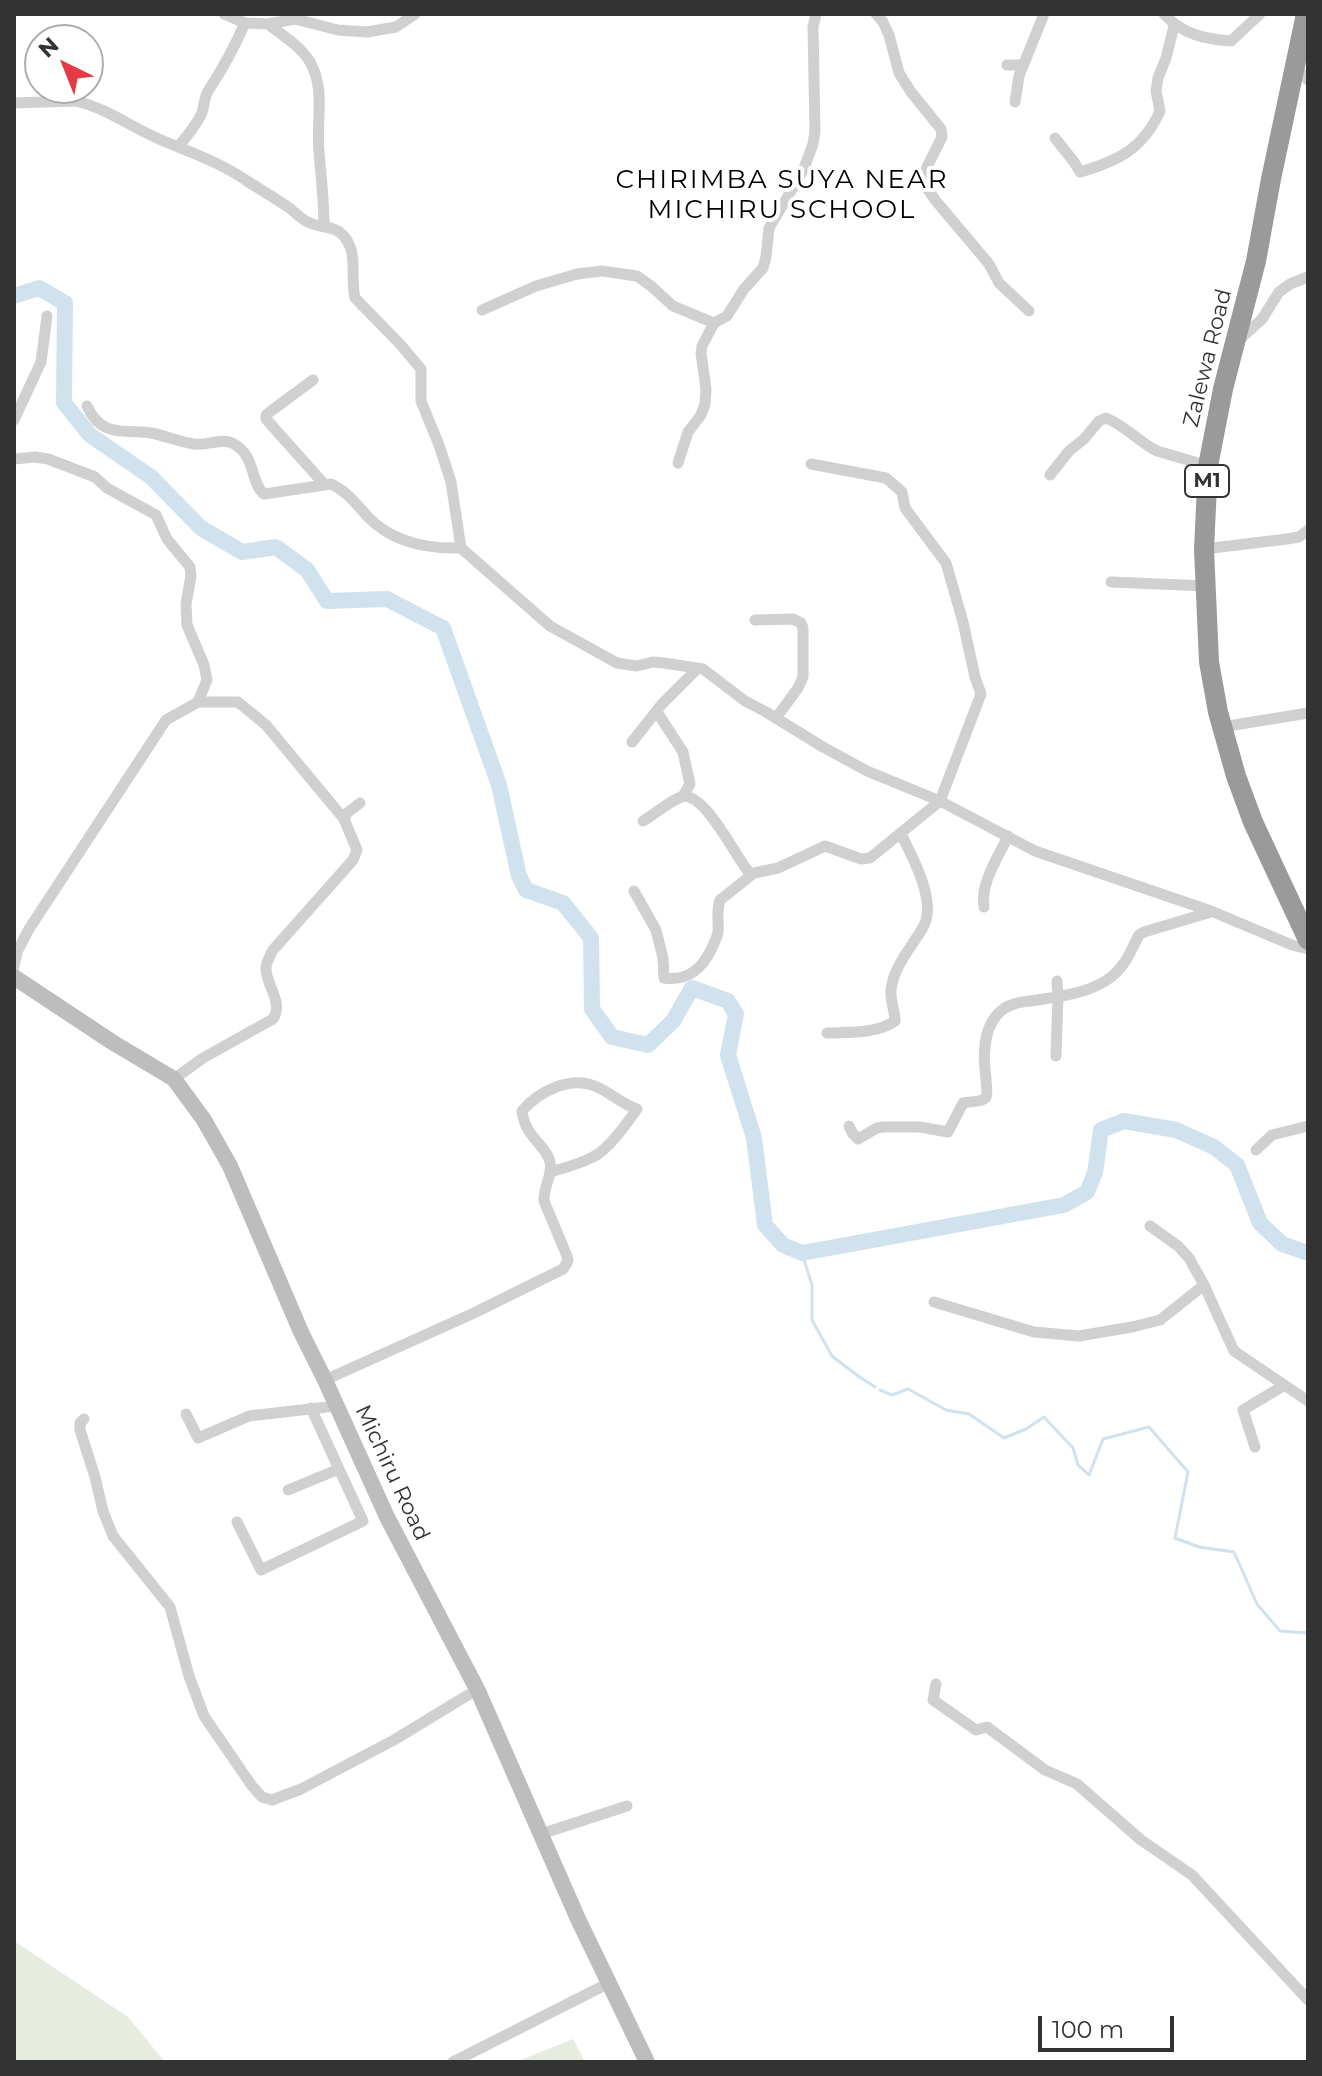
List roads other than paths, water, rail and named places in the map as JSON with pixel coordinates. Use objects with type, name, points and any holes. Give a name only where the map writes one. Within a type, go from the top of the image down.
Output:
[{"type":"highway","name":"Zalewa Road","points":[[1305,22],[1302,73],[1223,389],[1208,466],[1204,549],[1209,662],[1218,712],[1253,822],[1308,940]]},
{"type":"street","points":[[224,14],[245,23],[268,24],[295,19],[338,30],[374,32],[396,27],[415,14]]},
{"type":"street","points":[[678,463],[688,432],[705,404],[702,346],[714,323],[727,316],[744,289],[763,268],[769,228],[809,157],[815,131],[813,27],[816,14]]},
{"type":"street","points":[[876,14],[889,35],[899,73],[941,129],[942,137],[926,169],[927,188],[989,264],[999,283],[1029,311]]},
{"type":"street","points":[[1015,102],[1023,65],[1044,14]]},
{"type":"street","points":[[1164,14],[1174,26],[1201,38],[1231,41],[1260,14]]},
{"type":"street","points":[[178,147],[203,112],[206,93],[245,23]]},
{"type":"street","points":[[268,24],[312,64],[320,100],[319,150],[324,226]]},
{"type":"street","points":[[1055,138],[1080,172],[1118,159],[1137,146],[1160,111],[1156,91],[1158,78],[1174,26]]},
{"type":"street","points":[[1007,65],[1023,65]]},
{"type":"street","points":[[14,103],[85,103],[212,161],[308,222],[338,231],[349,245],[355,298],[421,369],[421,401],[451,482],[461,548]]},
{"type":"street","points":[[482,310],[536,286],[577,274],[602,271],[637,276],[673,306],[714,323]]},
{"type":"street","points":[[1237,341],[1262,319],[1279,292],[1308,277]]},
{"type":"street","points":[[14,420],[41,362],[47,316]]},
{"type":"street","points":[[313,380],[266,415],[266,419],[324,484]]},
{"type":"street","points":[[87,406],[90,415],[108,429],[153,433],[195,444],[232,443],[252,466],[258,489],[264,494],[324,484],[337,486],[393,537],[433,547],[461,548],[550,626],[617,663],[637,666],[653,662],[703,669],[745,701],[867,771],[940,801],[1049,857],[1211,911],[1308,949]]},
{"type":"street","points":[[1050,475],[1069,451],[1099,421],[1106,418],[1157,451],[1208,466]]},
{"type":"street","points":[[14,459],[35,457],[71,467],[95,477],[107,488],[156,515],[167,539],[190,567],[187,625],[207,680],[198,702]]},
{"type":"street","points":[[634,891],[656,930],[663,958],[663,974],[668,979],[684,977],[705,963],[718,933],[718,904],[751,875],[778,868],[825,846],[866,859],[940,801],[981,694],[946,563],[909,515],[902,492],[892,482],[886,478],[811,464]]},
{"type":"street","points":[[1204,549],[1299,537],[1308,530]]},
{"type":"street","points":[[1111,582],[1206,586]]},
{"type":"street","points":[[755,620],[793,619],[803,628],[802,681],[776,718]]},
{"type":"street","points":[[632,742],[698,668]]},
{"type":"street","points":[[14,967],[17,952],[29,929],[166,720],[198,702],[238,702],[266,725],[344,819],[357,850],[356,855],[273,950],[266,971],[277,1004],[273,1019],[203,1058],[174,1079]]},
{"type":"street","points":[[643,821],[683,796],[690,784],[683,752],[657,712]]},
{"type":"street","points":[[1222,727],[1308,713]]},
{"type":"street","points":[[683,796],[692,797],[700,803],[751,875]]},
{"type":"street","points":[[344,819],[360,803]]},
{"type":"street","points":[[827,1033],[861,1032],[895,1021],[892,984],[904,955],[925,923],[927,912],[915,862],[901,834]]},
{"type":"street","points":[[984,907],[984,886],[1008,836]]},
{"type":"street","points":[[849,1126],[858,1139],[883,1127],[950,1131],[963,1103],[982,1101],[986,1097],[984,1052],[987,1036],[994,1019],[1004,1009],[1013,1004],[1081,991],[1108,980],[1119,970],[1139,935],[1211,911]]},
{"type":"street","name":"Michiru Road","points":[[14,977],[174,1079],[204,1120],[230,1166],[301,1332],[387,1517],[478,1691],[647,2062]]},
{"type":"street","points":[[1056,1056],[1057,981]]},
{"type":"street","points":[[325,1380],[563,1269],[568,1261],[567,1256],[544,1201],[543,1192],[550,1172],[549,1157],[523,1122],[522,1111],[534,1098],[566,1084],[579,1083],[592,1085],[637,1109],[594,1157],[550,1172]]},
{"type":"street","points":[[1256,1150],[1272,1135],[1308,1126]]},
{"type":"street","points":[[1150,1226],[1183,1252],[1204,1285],[1234,1351],[1308,1401]]},
{"type":"street","points":[[934,1302],[1034,1332],[1079,1336],[1160,1320],[1204,1285]]},
{"type":"street","points":[[1255,1447],[1243,1410],[1283,1386]]},
{"type":"street","points":[[186,1414],[198,1438],[249,1416],[336,1406]]},
{"type":"street","points":[[237,1522],[261,1570],[363,1521],[311,1408]]},
{"type":"street","points":[[84,1419],[80,1430],[113,1536],[170,1607],[189,1676],[204,1716],[262,1797],[272,1800],[301,1789],[478,1691]]},
{"type":"street","points":[[288,1490],[339,1469]]},
{"type":"street","points":[[936,1684],[933,1700],[936,1704],[976,1730],[987,1727],[1045,1770],[1077,1784],[1141,1840],[1192,1875],[1308,2000]]},
{"type":"street","points":[[541,1834],[627,1806]]},
{"type":"street","points":[[453,2062],[609,1983]]},
{"type":"waterway","points":[[14,296],[39,288],[65,303],[64,403],[90,435],[151,477],[201,528],[242,552],[276,547],[307,570],[327,601],[387,599],[443,628],[499,785],[519,876],[526,890],[563,903],[591,938],[592,1009],[612,1037],[648,1045],[673,1021],[692,988],[728,1001],[736,1014],[728,1055],[754,1138],[765,1225],[783,1245],[802,1253],[1064,1205],[1087,1192],[1095,1173],[1101,1130],[1124,1121],[1176,1130],[1214,1147],[1237,1165],[1260,1223],[1282,1244],[1308,1253]]},
{"type":"waterway","points":[[802,1253],[812,1285],[812,1320],[832,1356],[875,1387]]},
{"type":"waterway","points":[[880,1390],[892,1395],[908,1389],[946,1410],[969,1414],[1004,1438],[1044,1417],[1073,1448],[1078,1465],[1089,1475],[1103,1439],[1149,1427],[1188,1472],[1175,1538],[1199,1547],[1234,1552],[1257,1604],[1280,1631],[1308,1633]]},
{"type":"district","name":"CHIRIMBA SUYA NEAR MICHIRU SCHOOL","points":[[782,195]]}]
